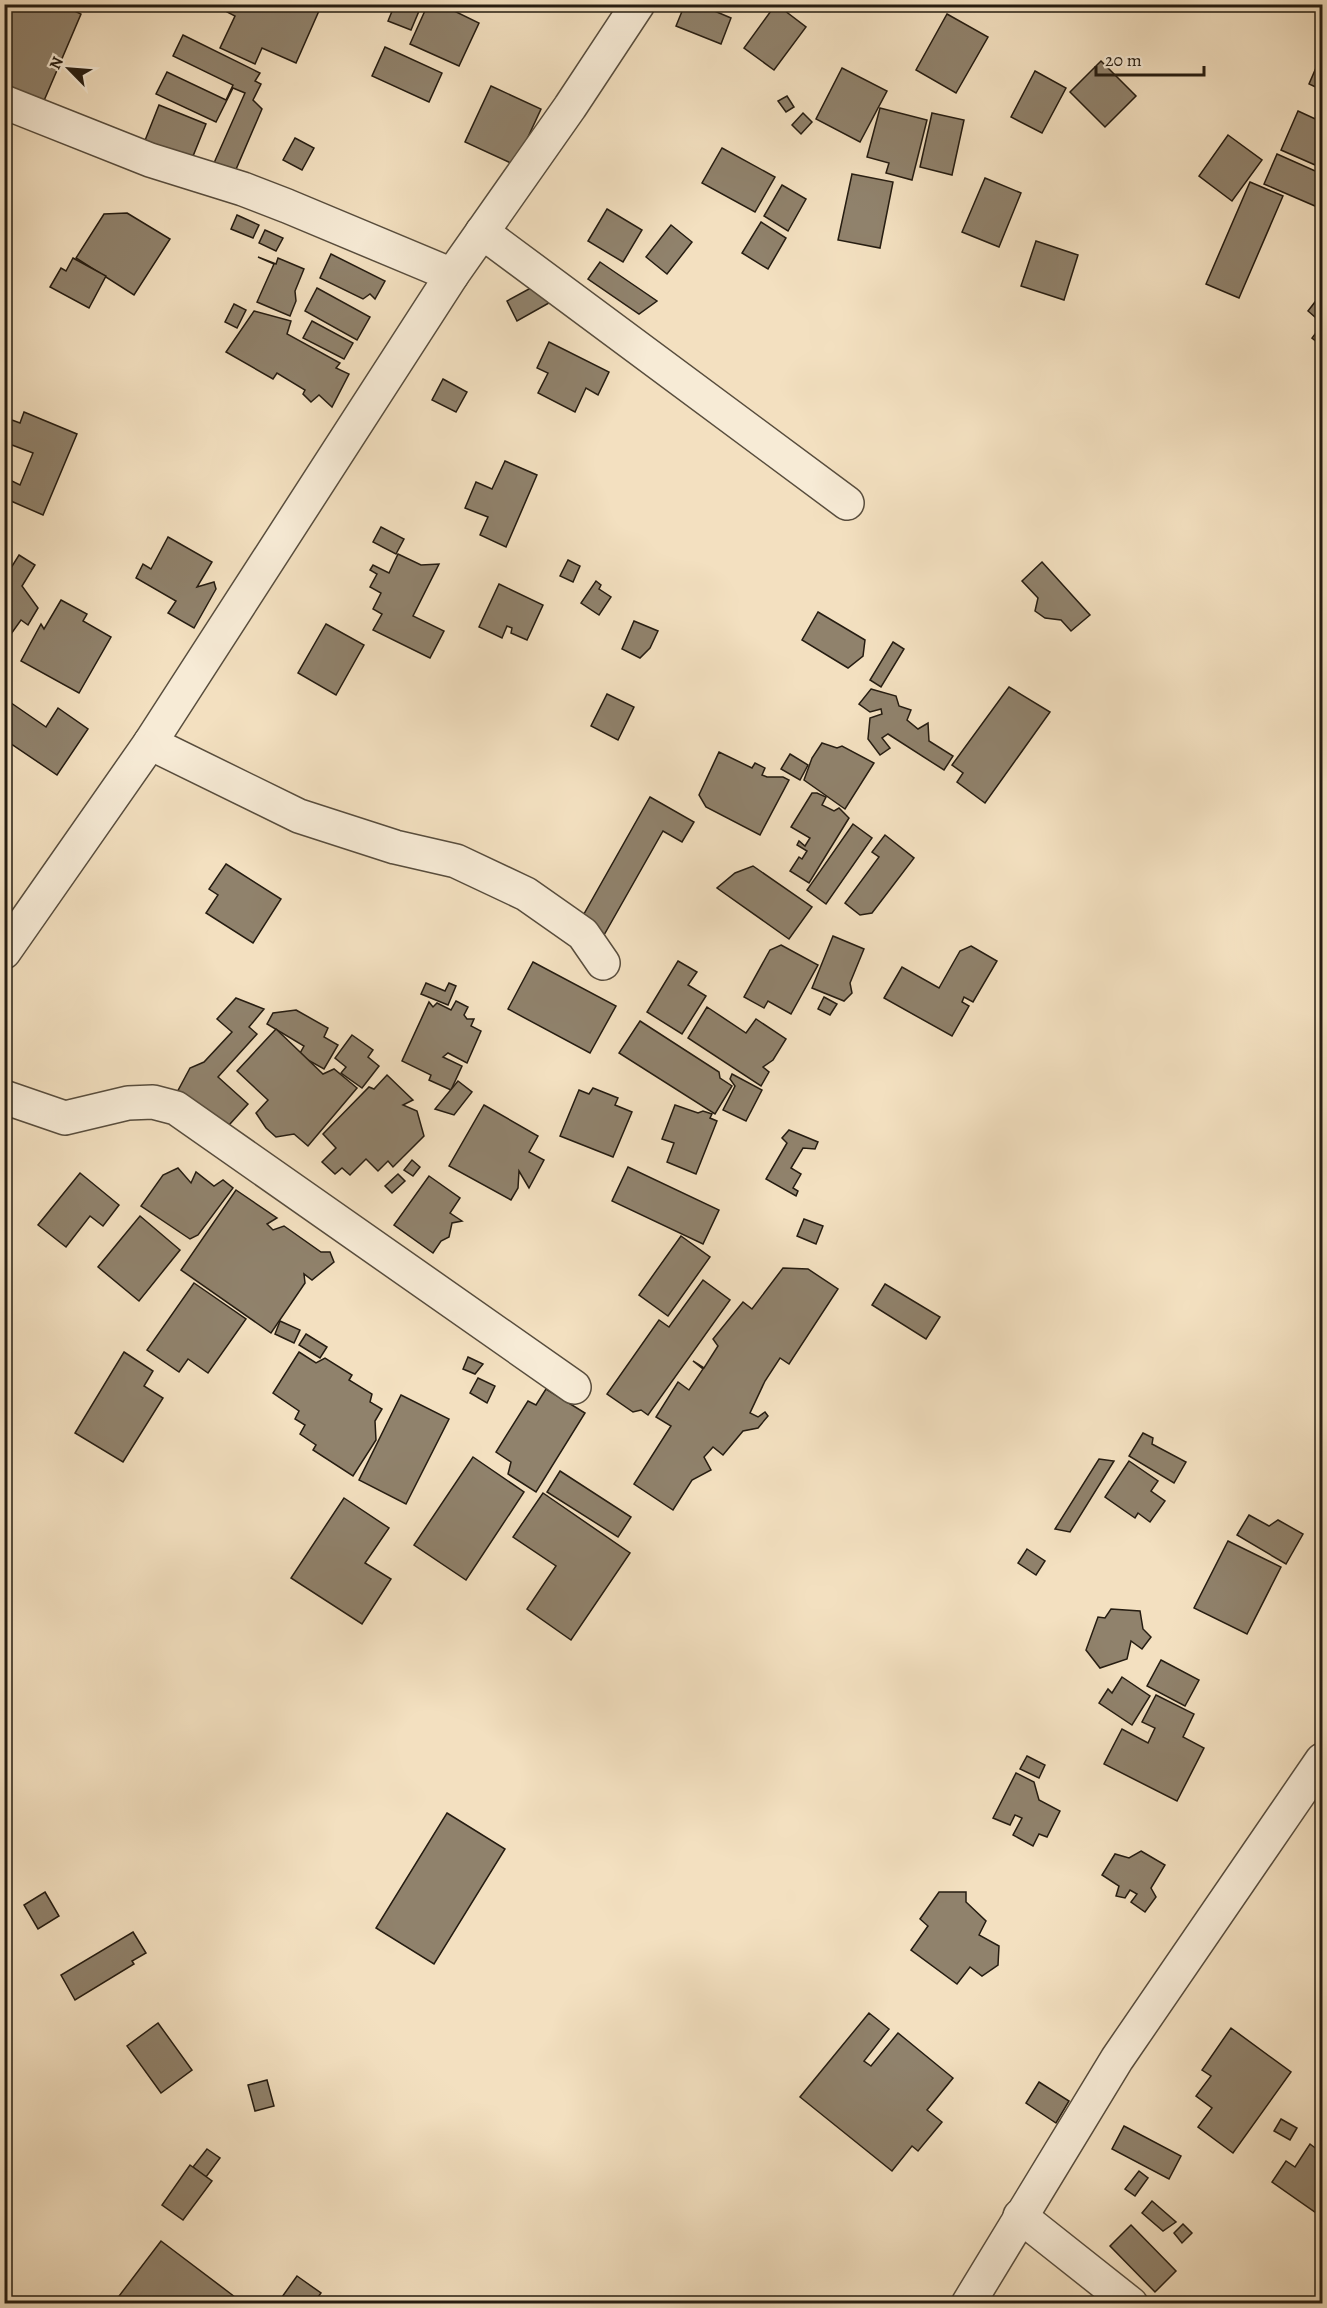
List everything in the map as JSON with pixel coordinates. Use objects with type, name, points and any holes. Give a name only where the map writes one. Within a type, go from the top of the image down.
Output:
[{"type":"street","points":[[4,952],[150,743],[452,275],[638,4]]},
{"type":"street","points":[[4,102],[150,160],[243,189],[452,275]]},
{"type":"street","points":[[482,232],[847,503]]},
{"type":"street","points":[[150,743],[299,816],[395,847],[456,861],[526,894],[583,934],[603,963]]},
{"type":"street","points":[[4,1097],[65,1118],[128,1103],[153,1102],[176,1108],[574,1387]]},
{"type":"street","points":[[968,2304],[1117,2059],[1323,1760]]},
{"type":"street","points":[[1020,2216],[1131,2304]]},
{"type":"building","points":[[4,4],[60,4],[81,14],[43,103],[4,86]]},
{"type":"building","points":[[230,4],[322,4],[296,63],[262,48],[255,64],[220,48],[235,16],[227,12]]},
{"type":"building","points":[[395,4],[422,4],[411,30],[388,21]]},
{"type":"building","points":[[428,4],[440,4],[479,23],[459,66],[410,44]]},
{"type":"building","points":[[685,4],[698,4],[731,18],[721,44],[676,26]]},
{"type":"building","points":[[776,4],[806,27],[774,70],[744,48]]},
{"type":"building","points":[[947,14],[988,37],[956,93],[916,70]]},
{"type":"building","points":[[183,35],[260,73],[255,81],[261,84],[253,100],[262,109],[231,181],[210,172],[245,93],[233,88],[216,122],[156,94],[167,72],[226,100],[233,85],[173,56]]},
{"type":"building","points":[[385,47],[442,73],[429,102],[372,76]]},
{"type":"building","points":[[1322,54],[1322,90],[1309,84]]},
{"type":"building","points":[[1101,61],[1136,96],[1105,127],[1070,92]]},
{"type":"building","points":[[842,68],[887,91],[860,142],[816,119]]},
{"type":"building","points":[[1035,71],[1066,88],[1042,133],[1011,117]]},
{"type":"building","points":[[491,86],[541,109],[515,165],[465,142]]},
{"type":"building","points":[[787,96],[794,107],[786,112],[778,101]]},
{"type":"building","points":[[159,105],[206,124],[189,166],[142,148]]},
{"type":"building","points":[[880,108],[927,120],[912,180],[886,173],[889,163],[867,157]]},
{"type":"building","points":[[1298,111],[1322,122],[1322,168],[1281,150]]},
{"type":"building","points":[[803,113],[812,122],[801,134],[792,125]]},
{"type":"building","points":[[932,113],[964,120],[952,175],[920,167]]},
{"type":"building","points":[[1228,135],[1262,160],[1232,201],[1199,176]]},
{"type":"building","points":[[295,138],[314,148],[302,170],[283,160]]},
{"type":"building","points":[[722,148],[775,177],[755,212],[702,183]]},
{"type":"building","points":[[1277,154],[1322,174],[1322,209],[1264,184]]},
{"type":"building","points":[[852,174],[893,182],[880,248],[838,240]]},
{"type":"building","points":[[985,178],[1021,193],[999,247],[962,232]]},
{"type":"building","points":[[1250,182],[1283,196],[1239,298],[1206,284]]},
{"type":"building","points":[[782,185],[806,199],[788,231],[764,216]]},
{"type":"building","points":[[607,209],[642,230],[623,262],[588,241]]},
{"type":"building","points":[[127,213],[170,239],[134,295],[76,258],[104,214]]},
{"type":"building","points":[[237,215],[259,225],[253,238],[231,229]]},
{"type":"building","points":[[761,222],[786,238],[768,269],[742,253]]},
{"type":"building","points":[[671,225],[692,242],[667,274],[646,257]]},
{"type":"building","points":[[265,230],[283,238],[276,251],[259,243]]},
{"type":"building","points":[[1036,241],[1078,255],[1064,300],[1021,286]]},
{"type":"building","points":[[331,254],[385,281],[375,299],[370,294],[363,299],[320,278]]},
{"type":"building","points":[[258,257],[276,264],[278,258],[304,269],[295,291],[296,301],[290,316],[257,302],[274,264]]},
{"type":"building","points":[[73,258],[106,276],[89,308],[50,287],[61,268],[66,271]]},
{"type":"building","points":[[600,262],[657,301],[639,314],[588,279]]},
{"type":"building","points":[[540,283],[556,299],[517,321],[507,301]]},
{"type":"building","points":[[317,288],[370,317],[357,340],[305,311]]},
{"type":"building","points":[[1322,293],[1322,323],[1308,311]]},
{"type":"building","points":[[234,304],[246,310],[237,328],[225,322]]},
{"type":"building","points":[[254,311],[291,321],[287,334],[340,363],[336,368],[349,374],[332,407],[319,395],[311,402],[303,394],[305,390],[277,373],[273,379],[226,352]]},
{"type":"building","points":[[312,321],[353,343],[344,359],[303,338]]},
{"type":"building","points":[[1322,325],[1322,346],[1312,338]]},
{"type":"building","points":[[549,342],[609,372],[598,395],[586,388],[575,412],[538,393],[548,373],[537,368]]},
{"type":"building","points":[[443,379],[467,392],[456,412],[432,400]]},
{"type":"building","points":[[24,412],[77,434],[43,515],[4,498],[10,480],[20,485],[33,453],[12,445],[4,463],[4,417],[20,423]]},
{"type":"building","points":[[505,461],[537,475],[506,547],[480,535],[488,517],[465,508],[476,482],[492,489]]},
{"type":"building","points":[[381,527],[404,539],[396,554],[373,542]]},
{"type":"building","points":[[168,537],[212,562],[197,587],[214,582],[216,589],[194,628],[168,613],[176,601],[136,578],[143,564],[151,569]]},
{"type":"building","points":[[398,554],[421,565],[439,564],[413,616],[444,631],[430,658],[373,630],[382,614],[373,609],[381,593],[370,587],[377,574],[370,570],[373,565],[389,573]]},
{"type":"building","points":[[19,555],[35,565],[22,586],[38,608],[28,625],[21,620],[11,634],[4,630],[4,579]]},
{"type":"building","points":[[568,560],[580,566],[573,582],[560,576]]},
{"type":"building","points":[[1042,562],[1090,615],[1071,631],[1061,620],[1045,618],[1035,611],[1038,598],[1022,581]]},
{"type":"building","points":[[596,581],[601,585],[599,589],[611,597],[599,615],[581,603]]},
{"type":"building","points":[[499,584],[543,605],[527,640],[511,633],[512,628],[507,626],[502,638],[479,627]]},
{"type":"building","points":[[61,600],[87,614],[83,621],[111,637],[79,693],[21,661],[41,624],[44,629]]},
{"type":"building","points":[[818,612],[865,640],[863,656],[848,668],[802,640]]},
{"type":"building","points":[[634,621],[658,631],[650,648],[640,658],[622,649]]},
{"type":"building","points":[[326,624],[364,645],[336,695],[298,673]]},
{"type":"building","points":[[893,642],[904,649],[881,687],[870,680]]},
{"type":"building","points":[[1009,687],[1050,712],[985,803],[957,782],[963,773],[952,765]]},
{"type":"building","points":[[871,689],[896,696],[899,706],[911,710],[907,720],[918,729],[928,723],[929,741],[953,756],[944,770],[888,734],[882,738],[890,748],[880,755],[868,739],[870,718],[882,714],[881,709],[870,712],[859,704]]},
{"type":"building","points":[[607,694],[634,707],[618,740],[591,726]]},
{"type":"building","points":[[4,698],[46,727],[58,708],[88,729],[57,775],[4,739]]},
{"type":"building","points":[[822,743],[837,748],[842,746],[874,763],[845,809],[804,780],[812,758]]},
{"type":"building","points":[[719,752],[752,768],[755,763],[765,768],[762,775],[767,777],[783,777],[789,780],[760,835],[706,807],[699,795]]},
{"type":"building","points":[[790,754],[808,765],[800,780],[781,769]]},
{"type":"building","points":[[812,793],[826,797],[822,805],[834,811],[839,808],[849,818],[809,883],[790,871],[799,857],[802,859],[807,851],[797,845],[799,841],[805,846],[810,838],[791,827]]},
{"type":"building","points":[[650,797],[694,822],[682,842],[663,831],[604,935],[580,921]]},
{"type":"building","points":[[853,824],[872,838],[826,904],[807,890]]},
{"type":"building","points":[[885,835],[914,858],[872,913],[860,915],[845,903],[879,857],[872,852]]},
{"type":"building","points":[[226,864],[281,899],[253,943],[206,913],[218,895],[209,889]]},
{"type":"building","points":[[753,866],[812,907],[789,939],[717,888],[735,873]]},
{"type":"building","points":[[833,936],[864,949],[850,983],[852,993],[844,1001],[812,988]]},
{"type":"building","points":[[781,945],[818,965],[791,1014],[768,1001],[764,1008],[744,997],[770,950]]},
{"type":"building","points":[[971,946],[997,961],[973,1002],[964,997],[962,1002],[969,1006],[952,1036],[884,998],[902,967],[939,988],[960,951]]},
{"type":"building","points":[[678,961],[697,972],[688,985],[706,996],[682,1034],[647,1012]]},
{"type":"building","points":[[533,962],[616,1006],[590,1053],[508,1009]]},
{"type":"building","points":[[426,983],[445,991],[449,983],[456,986],[448,1005],[421,994]]},
{"type":"building","points":[[824,997],[837,1004],[830,1015],[818,1009]]},
{"type":"building","points":[[236,998],[264,1009],[249,1027],[257,1034],[218,1077],[248,1104],[229,1125],[174,1098],[190,1068],[204,1062],[232,1032],[217,1019]]},
{"type":"building","points":[[456,1001],[468,1007],[464,1015],[467,1019],[474,1019],[471,1026],[481,1031],[467,1063],[448,1053],[443,1057],[462,1066],[451,1090],[429,1080],[431,1075],[402,1061],[429,1002],[433,1007],[437,1003],[451,1010]]},
{"type":"building","points":[[707,1007],[746,1033],[756,1019],[786,1039],[773,1060],[763,1067],[769,1072],[761,1086],[688,1038]]},
{"type":"building","points":[[296,1010],[328,1028],[324,1037],[338,1045],[324,1069],[299,1055],[304,1046],[267,1024],[273,1013]]},
{"type":"building","points":[[640,1021],[719,1072],[720,1078],[732,1086],[715,1114],[619,1053]]},
{"type":"building","points":[[276,1029],[323,1074],[334,1069],[357,1088],[308,1146],[294,1134],[276,1137],[266,1128],[256,1113],[268,1100],[237,1071]]},
{"type":"building","points":[[352,1035],[373,1050],[368,1057],[379,1066],[362,1088],[341,1073],[346,1067],[335,1058]]},
{"type":"building","points":[[732,1074],[762,1090],[746,1121],[723,1110],[735,1086],[730,1079]]},
{"type":"building","points":[[387,1075],[413,1100],[403,1105],[417,1111],[424,1136],[393,1167],[388,1161],[378,1171],[366,1159],[350,1175],[342,1168],[335,1174],[322,1162],[336,1148],[323,1134],[369,1087],[374,1089]]},
{"type":"building","points":[[458,1081],[472,1092],[454,1115],[435,1109]]},
{"type":"building","points":[[593,1088],[618,1098],[615,1105],[632,1112],[613,1157],[560,1136],[579,1090],[589,1094]]},
{"type":"building","points":[[484,1105],[538,1136],[529,1152],[544,1160],[529,1188],[519,1171],[518,1188],[511,1200],[449,1166]]},
{"type":"building","points":[[675,1105],[698,1113],[703,1111],[712,1114],[710,1118],[717,1121],[696,1174],[667,1162],[674,1143],[662,1139]]},
{"type":"building","points":[[789,1130],[818,1142],[815,1149],[803,1148],[791,1168],[801,1174],[793,1188],[798,1191],[796,1196],[766,1179],[787,1143],[782,1138]]},
{"type":"building","points":[[412,1160],[420,1167],[413,1176],[404,1170]]},
{"type":"building","points":[[628,1167],[719,1210],[703,1244],[612,1201]]},
{"type":"building","points":[[178,1168],[191,1183],[196,1172],[214,1186],[223,1180],[233,1188],[198,1235],[190,1239],[141,1206],[163,1175]]},
{"type":"building","points":[[80,1173],[119,1205],[103,1226],[90,1216],[66,1247],[38,1225]]},
{"type":"building","points":[[398,1174],[405,1181],[392,1193],[385,1186]]},
{"type":"building","points":[[429,1176],[460,1198],[450,1213],[462,1221],[452,1223],[449,1237],[441,1241],[433,1253],[394,1225]]},
{"type":"building","points":[[236,1190],[277,1218],[267,1224],[273,1230],[284,1226],[321,1252],[330,1252],[334,1262],[312,1280],[304,1274],[305,1283],[271,1333],[181,1270]]},
{"type":"building","points":[[140,1216],[180,1250],[139,1301],[98,1267]]},
{"type":"building","points":[[804,1219],[823,1226],[816,1244],[797,1236]]},
{"type":"building","points":[[681,1236],[710,1257],[668,1316],[639,1295]]},
{"type":"building","points":[[783,1268],[808,1269],[838,1289],[789,1364],[780,1358],[765,1381],[750,1413],[758,1417],[765,1412],[768,1416],[758,1428],[743,1431],[723,1455],[713,1447],[704,1457],[711,1470],[692,1480],[673,1510],[634,1484],[671,1426],[656,1417],[678,1382],[689,1390],[703,1369],[693,1361],[704,1368],[718,1346],[713,1339],[743,1302],[752,1309]]},
{"type":"building","points":[[703,1280],[730,1300],[648,1415],[641,1410],[633,1412],[607,1394],[659,1320],[669,1327]]},
{"type":"building","points":[[194,1283],[246,1319],[208,1373],[188,1359],[179,1372],[147,1350]]},
{"type":"building","points":[[885,1284],[940,1317],[926,1339],[872,1305]]},
{"type":"building","points":[[280,1321],[300,1330],[294,1343],[275,1334]]},
{"type":"building","points":[[306,1334],[327,1347],[320,1358],[299,1345]]},
{"type":"building","points":[[124,1352],[153,1371],[144,1386],[163,1398],[123,1462],[75,1433]]},
{"type":"building","points":[[299,1352],[316,1363],[325,1358],[352,1375],[349,1380],[372,1394],[370,1402],[382,1409],[375,1421],[376,1440],[353,1476],[313,1450],[316,1445],[300,1434],[305,1425],[295,1419],[299,1411],[273,1393]]},
{"type":"building","points":[[468,1357],[483,1364],[475,1374],[463,1369]]},
{"type":"building","points":[[478,1378],[495,1386],[487,1403],[470,1393]]},
{"type":"building","points":[[546,1389],[585,1413],[536,1492],[508,1474],[511,1462],[496,1452],[528,1401],[536,1405]]},
{"type":"building","points":[[401,1395],[449,1419],[406,1504],[359,1480]]},
{"type":"building","points":[[1143,1433],[1153,1438],[1152,1444],[1186,1462],[1174,1483],[1129,1456]]},
{"type":"building","points":[[473,1457],[524,1492],[466,1580],[414,1545]]},
{"type":"building","points":[[1099,1459],[1114,1461],[1070,1532],[1055,1529]]},
{"type":"building","points":[[1129,1461],[1158,1481],[1151,1491],[1165,1501],[1150,1522],[1138,1513],[1135,1518],[1105,1497]]},
{"type":"building","points":[[560,1471],[631,1517],[618,1537],[547,1492]]},
{"type":"building","points":[[543,1493],[630,1553],[571,1640],[527,1609],[556,1566],[513,1537]]},
{"type":"building","points":[[344,1498],[389,1528],[365,1563],[391,1579],[362,1624],[291,1578]]},
{"type":"building","points":[[1249,1515],[1269,1526],[1278,1520],[1303,1534],[1286,1564],[1237,1535]]},
{"type":"building","points":[[1228,1541],[1281,1567],[1247,1634],[1194,1608]]},
{"type":"building","points":[[1027,1549],[1045,1561],[1036,1575],[1018,1563]]},
{"type":"building","points":[[1111,1609],[1140,1611],[1143,1629],[1151,1637],[1142,1649],[1131,1641],[1127,1659],[1100,1668],[1086,1650],[1098,1617],[1105,1618]]},
{"type":"building","points":[[1161,1660],[1199,1680],[1185,1706],[1147,1686]]},
{"type":"building","points":[[1122,1677],[1150,1696],[1132,1725],[1099,1703],[1108,1689],[1112,1693]]},
{"type":"building","points":[[1156,1695],[1194,1714],[1183,1737],[1204,1748],[1177,1801],[1104,1764],[1122,1729],[1148,1743],[1155,1728],[1142,1722]]},
{"type":"building","points":[[1027,1756],[1045,1765],[1039,1778],[1020,1769]]},
{"type":"building","points":[[1016,1773],[1034,1782],[1039,1800],[1060,1811],[1047,1837],[1039,1834],[1033,1846],[1013,1835],[1022,1818],[1015,1815],[1010,1825],[993,1818]]},
{"type":"building","points":[[447,1813],[505,1849],[434,1964],[376,1928]]},
{"type":"building","points":[[1141,1851],[1165,1865],[1151,1888],[1156,1897],[1145,1912],[1131,1902],[1137,1894],[1130,1890],[1125,1898],[1116,1896],[1119,1886],[1102,1875],[1115,1854],[1129,1858]]},
{"type":"building","points":[[45,1892],[59,1916],[38,1929],[24,1905]]},
{"type":"building","points":[[939,1892],[966,1892],[966,1902],[986,1921],[979,1935],[999,1946],[998,1965],[982,1976],[970,1967],[957,1984],[911,1950],[928,1926],[920,1919]]},
{"type":"building","points":[[133,1932],[146,1953],[132,1961],[134,1964],[75,2000],[61,1975]]},
{"type":"building","points":[[869,2013],[889,2029],[864,2061],[871,2066],[898,2033],[953,2078],[927,2110],[942,2122],[918,2151],[912,2146],[892,2171],[800,2097]]},
{"type":"building","points":[[158,2023],[192,2070],[161,2093],[127,2046]]},
{"type":"building","points":[[1231,2028],[1291,2072],[1233,2153],[1198,2127],[1212,2108],[1196,2096],[1211,2076],[1202,2070]]},
{"type":"building","points":[[267,2080],[274,2106],[255,2111],[248,2085]]},
{"type":"building","points":[[1039,2082],[1069,2101],[1056,2123],[1026,2103]]},
{"type":"building","points":[[1281,2119],[1297,2128],[1290,2140],[1274,2131]]},
{"type":"building","points":[[1124,2126],[1181,2156],[1169,2179],[1112,2149]]},
{"type":"building","points":[[1310,2144],[1322,2153],[1322,2217],[1272,2182],[1286,2161],[1295,2167]]},
{"type":"building","points":[[207,2149],[220,2158],[206,2177],[193,2167]]},
{"type":"building","points":[[190,2165],[212,2181],[183,2220],[162,2205]]},
{"type":"building","points":[[1139,2171],[1148,2178],[1135,2196],[1125,2189]]},
{"type":"building","points":[[1152,2201],[1176,2222],[1163,2231],[1142,2213]]},
{"type":"building","points":[[1183,2224],[1192,2233],[1182,2243],[1174,2233]]},
{"type":"building","points":[[1131,2225],[1176,2271],[1155,2292],[1110,2246]]},
{"type":"building","points":[[161,2241],[235,2297],[229,2304],[113,2304]]},
{"type":"building","points":[[297,2276],[321,2293],[313,2304],[277,2304]]}]
